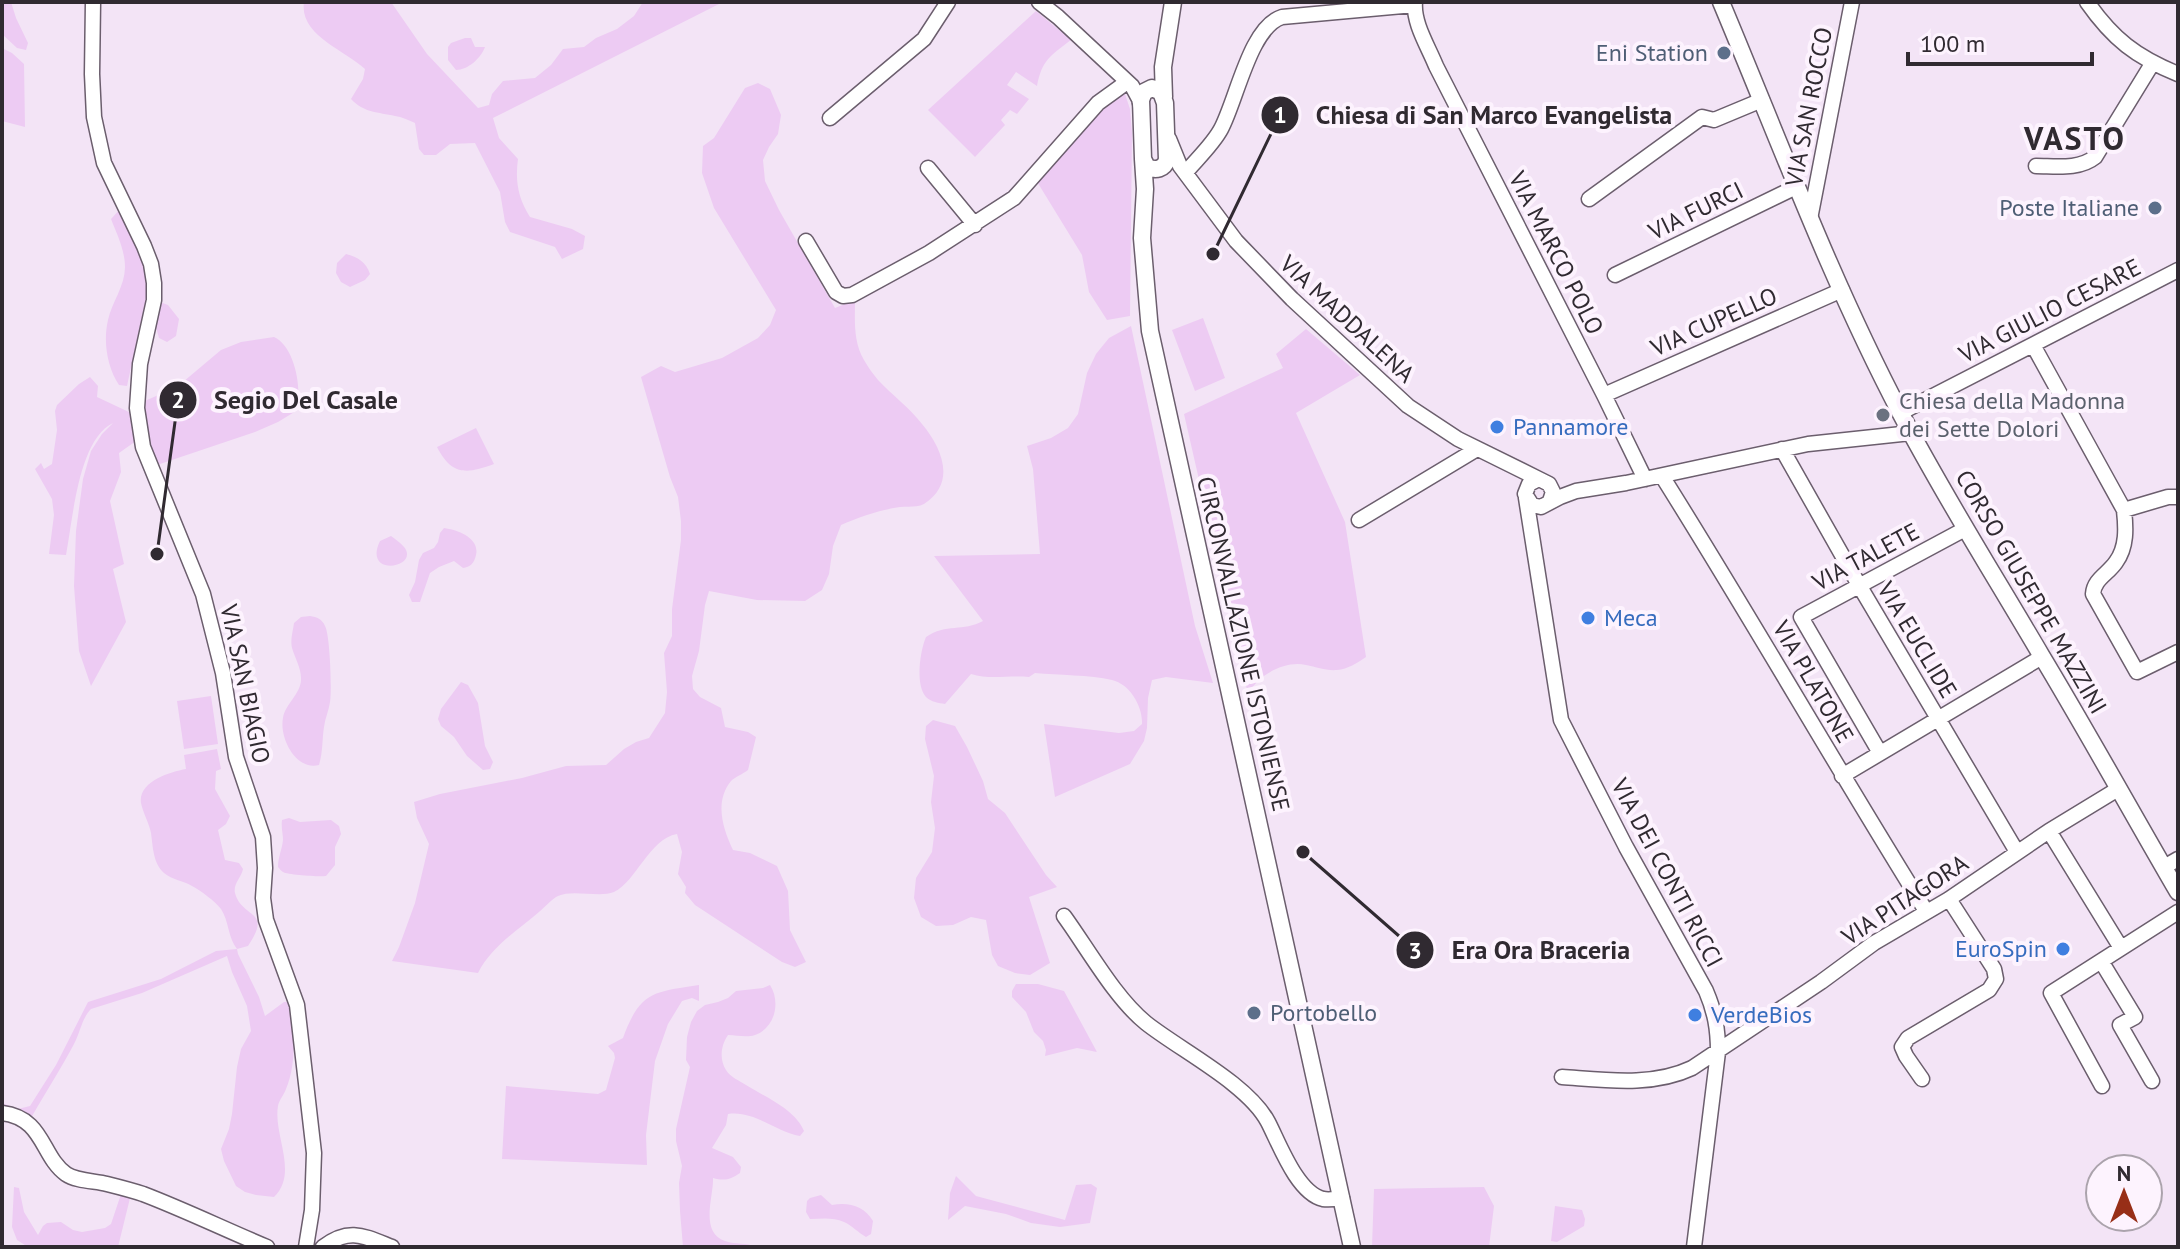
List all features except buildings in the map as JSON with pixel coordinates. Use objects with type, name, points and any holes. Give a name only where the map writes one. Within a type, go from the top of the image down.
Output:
[{"type":"main road","points":[[1172,168],[1167,154],[1166,127],[1144,89],[1163,67],[1173,2]]},
{"type":"main road","name":"CORSO GIUSEPPE MAZZINI","points":[[1721,2],[1796,187],[1900,413],[2118,789],[2171,863],[2178,892]]},
{"type":"main road","name":"CIRCONVALLAZIONE ISTONIENSE","points":[[1144,89],[1141,96],[1145,189],[1142,238],[1150,331],[1352,1247]]},
{"type":"main road","points":[[1143,159],[1147,167],[1172,168]]},
{"type":"main road","points":[[1145,189],[1151,174],[1172,168]]},
{"type":"street","name":"VIA SAN BIAGIO","points":[[93,2],[94,117],[104,163],[144,246],[154,283],[137,408],[143,447],[203,594],[223,673],[236,757],[263,837],[266,920],[297,1005],[314,1153],[312,1210],[306,1247]]},
{"type":"street","points":[[830,118],[924,39],[948,2]]},
{"type":"street","points":[[1039,2],[1144,89]]},
{"type":"street","name":"VIA SAN ROCCO","points":[[1810,219],[1852,2]]},
{"type":"street","points":[[2087,2],[2125,46],[2152,64],[2178,74]]},
{"type":"street","points":[[1172,168],[1219,132],[1257,40],[1269,23],[1282,17],[1414,3]]},
{"type":"street","name":"VIA MARCO POLO","points":[[1414,3],[1418,23],[1436,66],[1645,479]]},
{"type":"street","points":[[2036,166],[2074,166],[2090,162],[2152,64]]},
{"type":"street","points":[[806,241],[836,292],[843,296],[852,295],[929,253],[1014,198],[1098,103],[1144,89]]},
{"type":"street","points":[[1589,199],[1702,117],[1714,120],[1762,100]]},
{"type":"street","points":[[928,168],[975,225]]},
{"type":"street","name":"VIA MADDALENA","points":[[1172,168],[1292,299],[1408,406],[1477,449],[1544,482],[1576,491]]},
{"type":"street","name":"VIA FURCI","points":[[1615,275],[1796,187]]},
{"type":"street","name":"VIA GIULIO CESARE","points":[[1900,413],[2178,270]]},
{"type":"street","name":"VIA CUPELLO","points":[[1604,395],[1842,290]]},
{"type":"street","points":[[2033,345],[2124,510],[2125,543],[2118,560],[2097,581],[2093,594],[2137,672],[2178,652]]},
{"type":"street","points":[[1516,467],[1526,494],[1536,507],[1545,506],[1576,491],[1662,476],[1782,449],[1831,440],[1911,433]]},
{"type":"street","points":[[1359,520],[1477,449]]},
{"type":"street","name":"VIA EUCLIDE","points":[[1782,449],[2017,852]]},
{"type":"street","name":"VIA PLATONE","points":[[1662,476],[1926,911]]},
{"type":"street","points":[[1526,494],[1532,481],[1544,482],[1553,492],[1532,526]]},
{"type":"street","name":"VIA DEI CONTI RICCI","points":[[1526,494],[1561,720],[1715,1013],[1718,1052],[1694,1247]]},
{"type":"street","points":[[2124,510],[2178,497]]},
{"type":"street","name":"VIA TALETE","points":[[1880,753],[1801,617],[1965,529]]},
{"type":"street","points":[[1842,776],[2042,657]]},
{"type":"street","name":"VIA PITAGORA","points":[[1562,1077],[1620,1081],[1663,1077],[1692,1068],[1874,943],[1949,899],[2049,831],[2118,789]]},
{"type":"street","points":[[2049,831],[2121,948]]},
{"type":"street","points":[[1922,1079],[1902,1047],[1908,1038],[1989,990],[1996,979],[1994,969],[1949,899]]},
{"type":"street","points":[[2102,1086],[2051,993],[2178,912]]},
{"type":"street","points":[[1064,916],[1113,986],[1144,1022],[1252,1101],[1266,1118],[1287,1163],[1311,1192],[1321,1199],[1342,1198]]},
{"type":"street","points":[[2101,961],[2135,1017],[2120,1025],[2152,1081]]},
{"type":"street","points":[[2,1113],[11,1114],[29,1124],[44,1141],[57,1166],[68,1176],[143,1195],[267,1247]]},
{"type":"street","points":[[323,1247],[335,1237],[355,1234],[392,1247]]},
{"type":"shaded area","points":[[2,2],[11,2],[28,43],[26,50],[17,48],[2,34]]},
{"type":"shaded area","points":[[304,2],[391,2],[427,54],[478,108],[489,105],[492,94],[503,81],[535,78],[551,65],[563,49],[584,47],[617,29],[634,16],[643,2],[723,2],[493,118],[499,138],[518,159],[518,189],[530,217],[585,236],[583,249],[562,259],[555,247],[510,232],[505,222],[500,192],[475,143],[450,144],[436,155],[424,155],[419,149],[415,123],[356,104],[351,99],[363,79],[365,69],[316,33],[304,14]]},
{"type":"shaded area","points":[[1036,11],[1071,40],[1048,59],[1037,86],[1016,72],[1007,85],[1029,99],[1017,114],[1010,110],[1001,120],[1005,125],[975,157],[928,110]]},
{"type":"shaded area","points":[[471,38],[475,47],[485,47],[474,63],[456,70],[448,60],[448,47]]},
{"type":"shaded area","points":[[2,48],[24,64],[25,127],[2,121]]},
{"type":"shaded area","points":[[758,83],[770,89],[781,115],[778,134],[763,160],[765,181],[779,210],[835,308],[855,300],[856,338],[860,353],[878,380],[929,433],[943,465],[940,486],[924,504],[885,510],[841,525],[822,590],[805,601],[757,600],[709,591],[705,605],[692,676],[693,689],[700,697],[721,708],[725,727],[756,737],[748,770],[726,789],[722,807],[723,824],[733,850],[750,853],[777,866],[788,891],[790,930],[806,962],[795,967],[782,962],[695,905],[685,893],[686,887],[678,874],[682,852],[677,834],[658,844],[622,887],[614,892],[571,893],[556,897],[497,947],[478,973],[392,961],[415,903],[429,844],[417,818],[414,802],[566,766],[606,765],[624,749],[649,738],[665,713],[664,653],[672,636],[681,521],[678,497],[641,377],[661,366],[675,372],[722,358],[758,338],[770,325],[776,310],[714,208],[702,173],[703,146],[714,138],[745,88]]},
{"type":"shaded area","points":[[1125,94],[1132,133],[1130,316],[1107,320],[1089,292],[1082,255],[1036,180],[1115,96]]},
{"type":"shaded area","points":[[121,208],[147,271],[147,293],[127,386],[119,385],[115,378],[106,345],[108,320],[125,267],[111,219]]},
{"type":"shaded area","points":[[346,254],[361,261],[370,274],[350,287],[341,282],[336,273],[337,263]]},
{"type":"shaded area","points":[[160,302],[168,305],[179,319],[176,336],[167,342],[159,338],[155,324]]},
{"type":"shaded area","points":[[1203,318],[1225,378],[1195,391],[1172,330]]},
{"type":"shaded area","points":[[1131,326],[1195,626],[1213,683],[1166,677],[1152,680],[1144,741],[1130,764],[1055,797],[1044,724],[1119,733],[1134,731],[1142,724],[1138,704],[1130,691],[1112,680],[1035,673],[1029,677],[971,674],[945,704],[928,699],[923,692],[920,676],[920,659],[926,637],[941,630],[983,621],[934,556],[1040,554],[1033,469],[1027,446],[1068,428],[1078,414],[1087,373],[1096,354],[1109,338]]},
{"type":"shaded area","points":[[1306,329],[1360,375],[1296,413],[1345,522],[1366,657],[1337,670],[1298,664],[1281,667],[1265,675],[1248,694],[1184,414],[1283,368],[1276,354]]},
{"type":"shaded area","points":[[274,337],[287,350],[296,370],[296,411],[255,432],[157,465],[140,403],[177,387],[221,350],[241,342]]},
{"type":"shaded area","points":[[90,377],[98,386],[97,397],[131,413],[136,441],[119,453],[121,472],[110,501],[124,564],[113,569],[126,622],[91,686],[79,651],[74,586],[76,531],[83,479],[91,451],[113,423],[101,432],[92,446],[85,463],[66,555],[49,554],[54,515],[52,499],[35,469],[41,463],[44,469],[52,464],[57,405]]},
{"type":"shaded area","points":[[476,428],[494,464],[468,471],[455,468],[437,447]]},
{"type":"shaded area","points":[[444,528],[461,533],[475,544],[474,561],[463,568],[454,561],[439,567],[430,573],[420,602],[412,602],[409,595],[419,560],[423,553],[434,548]]},
{"type":"shaded area","points":[[391,536],[405,548],[407,557],[403,562],[390,566],[378,560],[377,552],[380,541]]},
{"type":"shaded area","points":[[301,617],[321,620],[327,631],[331,687],[319,765],[311,766],[296,758],[282,726],[284,713],[301,683],[291,645],[294,623]]},
{"type":"shaded area","points":[[461,682],[468,685],[478,703],[485,746],[493,762],[490,769],[483,770],[467,756],[438,719],[441,709]]},
{"type":"shaded area","points":[[211,696],[218,744],[184,749],[177,701]]},
{"type":"shaded area","points":[[933,720],[955,726],[983,781],[988,799],[1005,813],[1057,887],[1029,897],[1050,963],[1030,975],[998,966],[992,955],[986,920],[971,917],[953,925],[936,926],[921,917],[914,898],[916,878],[932,852],[935,828],[931,802],[934,776],[925,739],[926,726]]},
{"type":"shaded area","points":[[217,749],[221,769],[216,771],[215,789],[230,816],[218,830],[225,860],[239,863],[243,869],[235,893],[254,915],[258,926],[248,946],[237,949],[218,906],[196,888],[160,869],[141,803],[141,796],[149,784],[186,769],[184,755]]},
{"type":"shaded area","points":[[289,818],[300,822],[331,820],[339,826],[341,834],[335,847],[335,865],[326,876],[291,874],[278,867],[283,840],[282,820]]},
{"type":"shaded area","points":[[237,949],[265,1016],[284,1002],[291,1002],[293,1057],[277,1117],[284,1177],[274,1197],[245,1192],[236,1186],[221,1149],[232,1114],[241,1049],[251,1031],[247,1006],[227,956],[142,993],[91,1009],[31,1118],[2,1110],[2,1103],[18,1109],[30,1106],[56,1065],[88,1002],[161,979],[216,951]]},
{"type":"shaded area","points":[[1016,984],[1038,984],[1064,991],[1097,1052],[1077,1048],[1045,1056],[1043,1041],[1034,1032],[1026,1012],[1012,997]]},
{"type":"shaded area","points":[[699,985],[699,1001],[692,998],[682,1001],[668,1024],[655,1061],[646,1135],[647,1165],[502,1159],[506,1086],[598,1094],[606,1090],[615,1058],[608,1046],[623,1038],[643,1002],[660,992]]},
{"type":"shaded area","points":[[770,985],[775,999],[771,1021],[755,1035],[728,1035],[722,1048],[722,1061],[730,1075],[787,1110],[804,1131],[800,1136],[747,1115],[728,1114],[726,1125],[712,1148],[733,1157],[741,1167],[740,1173],[724,1180],[713,1178],[710,1222],[712,1230],[725,1241],[756,1247],[683,1247],[679,1183],[682,1166],[676,1129],[690,1067],[686,1060],[691,1022],[705,1005],[728,998],[736,991]]},
{"type":"shaded area","points":[[956,1176],[976,1196],[1065,1220],[1076,1185],[1091,1184],[1097,1188],[1090,1223],[1060,1227],[965,1206],[948,1220],[950,1193]]},
{"type":"shaded area","points":[[14,1187],[19,1188],[24,1212],[38,1235],[47,1223],[61,1222],[82,1232],[105,1228],[111,1224],[121,1194],[131,1194],[118,1247],[28,1247],[17,1240],[12,1227]]},
{"type":"shaded area","points":[[1484,1187],[1494,1206],[1489,1247],[1372,1247],[1374,1189]]},
{"type":"shaded area","points":[[821,1195],[832,1205],[850,1205],[865,1212],[873,1221],[871,1234],[866,1237],[840,1220],[810,1219],[806,1212],[807,1201]]},
{"type":"shaded area","points":[[1555,1206],[1582,1210],[1585,1219],[1584,1226],[1557,1242],[1551,1241]]},
{"type":"place","name":"Eni Station","points":[[1724,53]]},
{"type":"place","name":"Poste Italiane","points":[[2155,208]]},
{"type":"place","name":"Chiesa di San Marco Evangelista","points":[[1213,254]]},
{"type":"place","name":"Chiesa della Madonna dei Sette Dolori","points":[[1883,415]]},
{"type":"place","name":"Pannamore","points":[[1497,427]]},
{"type":"place","name":"Segio Del Casale","points":[[157,554]]},
{"type":"place","name":"Meca","points":[[1588,618]]},
{"type":"place","name":"Era Ora Braceria","points":[[1303,852]]},
{"type":"place","name":"EuroSpin","points":[[2063,949]]},
{"type":"place","name":"Portobello","points":[[1254,1013]]},
{"type":"place","name":"VerdeBios","points":[[1695,1015]]},
{"type":"district","name":"VASTO","points":[[2075,139]]}]
